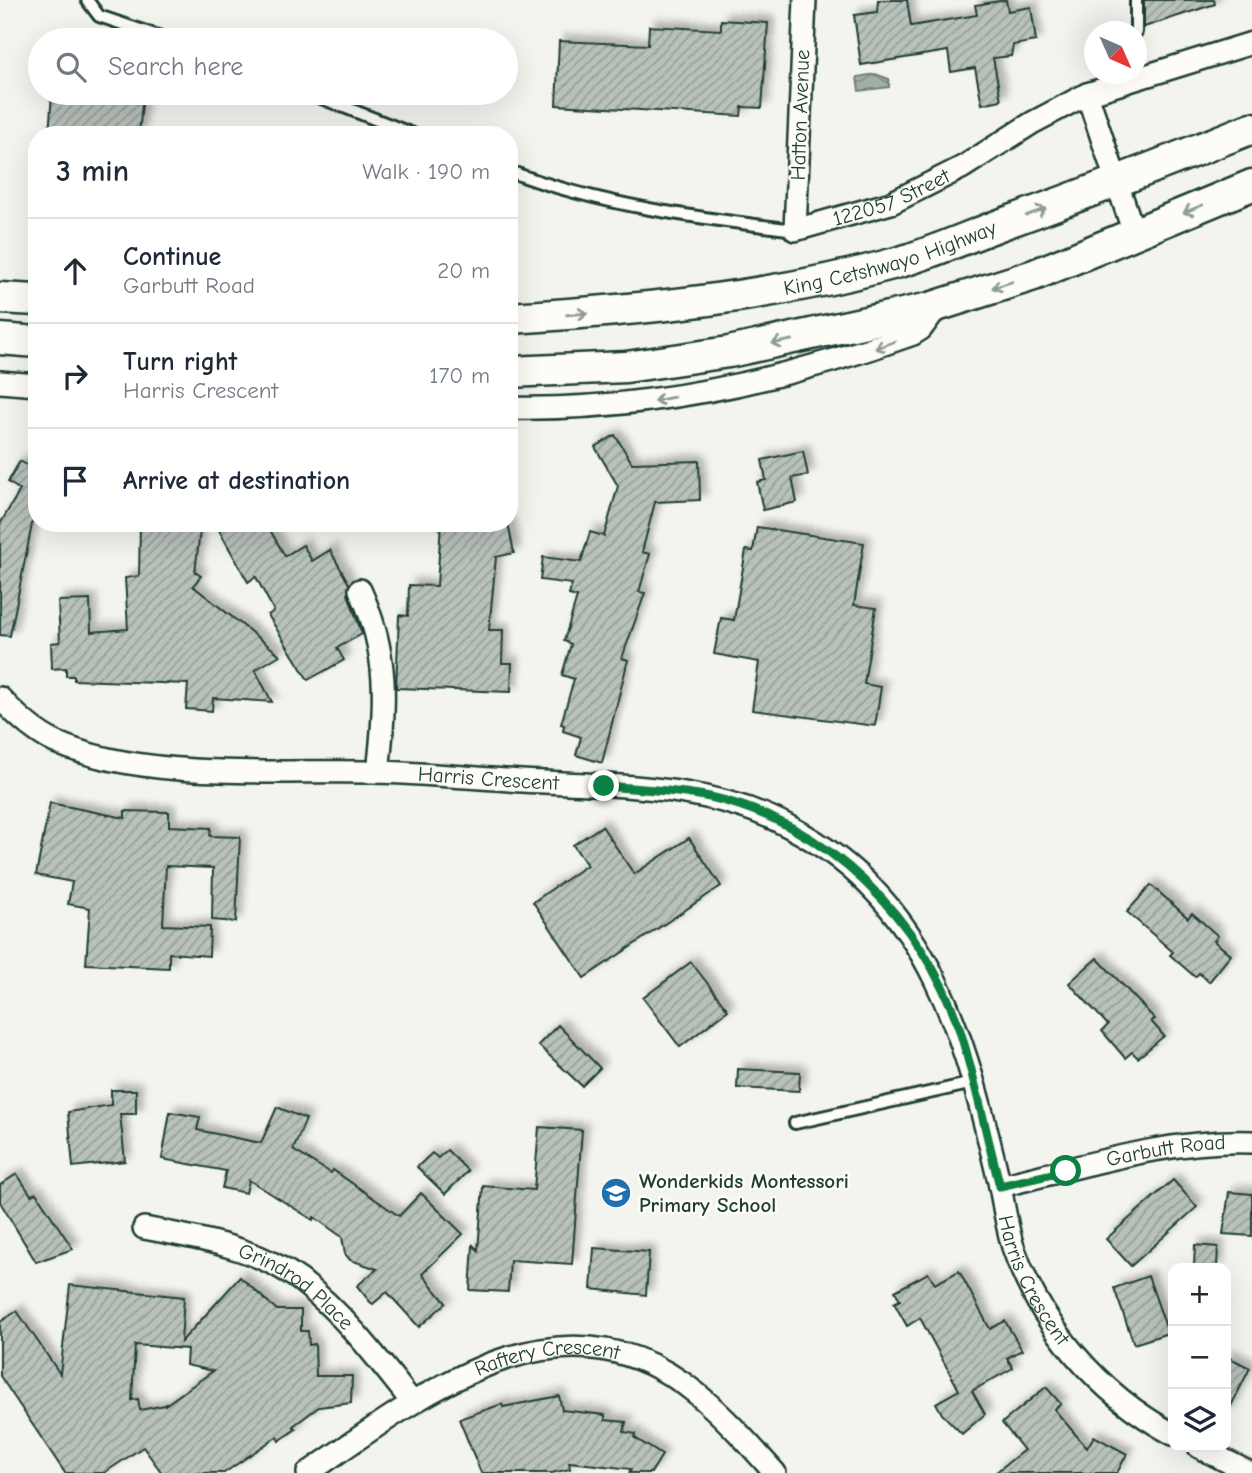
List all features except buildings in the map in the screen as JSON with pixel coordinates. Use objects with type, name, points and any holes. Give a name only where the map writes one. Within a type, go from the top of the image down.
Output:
[{"type":"main road","name":"King Cetshwayo Highway","points":[[518,317],[642,310],[805,285],[899,262],[1116,182],[1252,128]]},
{"type":"main road","points":[[518,373],[626,367],[729,352],[839,331],[938,306],[1034,275],[1252,185]]},
{"type":"main road","points":[[0,299],[28,300]]},
{"type":"main road","points":[[0,339],[28,341]]},
{"type":"street","name":"Hatton Avenue","points":[[795,230],[805,0]]},
{"type":"street","name":"122057 Street","points":[[1147,76],[1252,43]]},
{"type":"street","name":"122057 Street","points":[[795,230],[891,203],[963,167],[1032,123],[1087,94],[1120,84]]},
{"type":"street","points":[[1087,94],[1134,233]]},
{"type":"street","points":[[518,408],[647,402],[810,367],[913,334],[921,329],[938,306]]},
{"type":"street","points":[[0,382],[28,384]]},
{"type":"street","points":[[359,590],[375,626],[381,657],[383,729],[378,772]]},
{"type":"street","name":"Harris Crescent","points":[[0,698],[52,741],[105,758],[187,769],[378,772],[659,790],[711,797],[789,826],[856,872],[889,907],[916,944],[959,1030],[1000,1186],[1008,1230],[1021,1268],[1062,1339],[1094,1376],[1143,1416],[1168,1431]]},
{"type":"street","name":"Garbutt Road","points":[[1000,1186],[1114,1157],[1184,1144],[1252,1142]]},
{"type":"street","name":"Grindrod Place","points":[[144,1228],[233,1249],[298,1279],[367,1345],[412,1402]]},
{"type":"street","name":"Raftery Crescent","points":[[308,1473],[442,1384],[486,1364],[541,1349],[596,1349],[636,1360],[696,1393],[775,1473]]},
{"type":"street","points":[[1209,1452],[1250,1473]]},
{"type":"lane","points":[[87,0],[99,16],[134,28]]},
{"type":"lane","points":[[1136,0],[1136,21]]},
{"type":"lane","points":[[339,105],[392,126]]},
{"type":"lane","name":"122057 Street","points":[[518,174],[548,185],[680,216],[795,230]]},
{"type":"lane","points":[[795,1124],[973,1083]]},
{"type":"water","points":[[875,74],[889,79],[889,87],[859,91],[857,77]]},
{"type":"place","name":"Wonderkids Montessori Primary School","points":[[616,1193]]},
{"type":"route","points":[[604,786],[711,797],[743,807],[789,826],[856,872],[889,907],[916,944],[939,984],[959,1030],[1000,1186],[1066,1171]]}]
